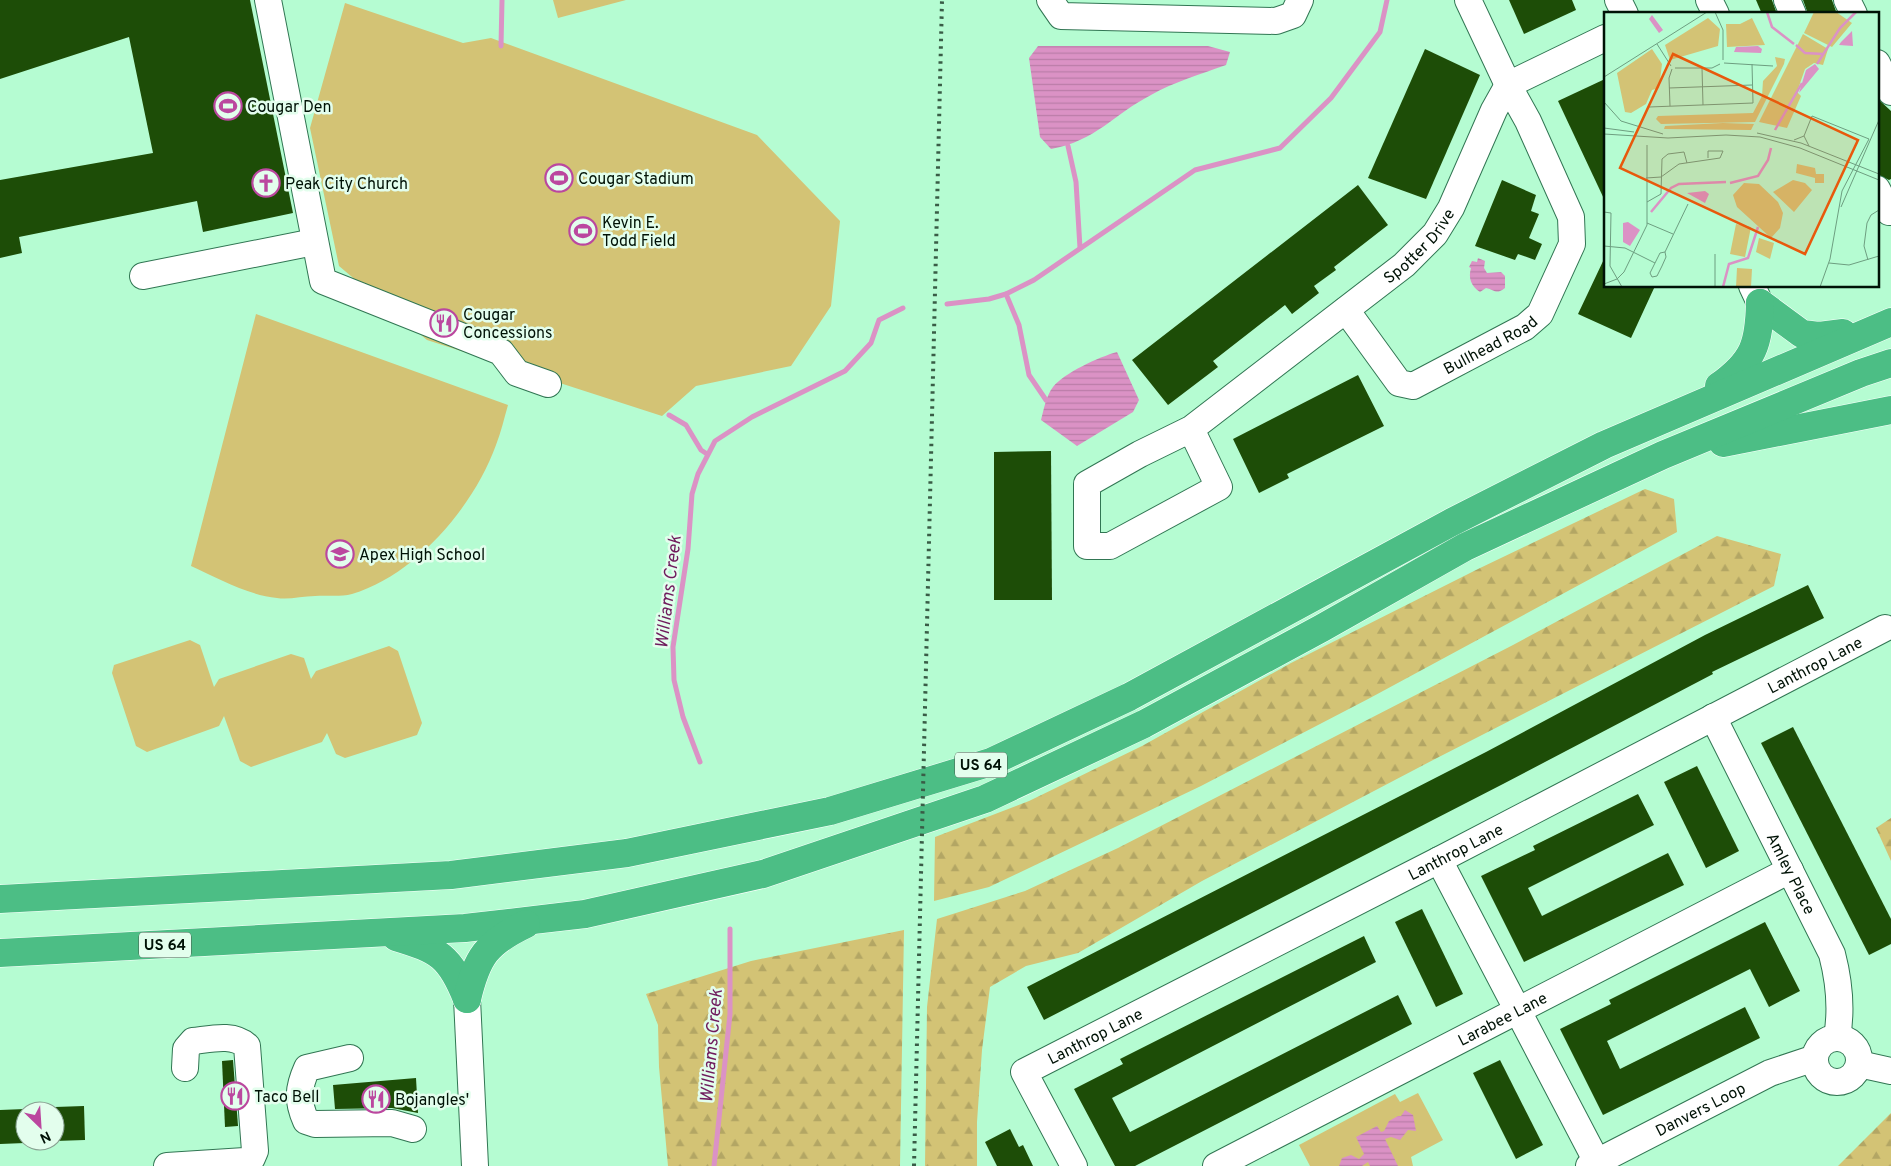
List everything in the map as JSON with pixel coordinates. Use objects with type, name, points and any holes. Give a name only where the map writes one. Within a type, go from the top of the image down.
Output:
[{"type":"highway","points":[[1756,291],[1793,328],[1809,336],[1882,325]]},
{"type":"highway","points":[[1688,408],[1737,372],[1750,358],[1757,341],[1756,291]]},
{"type":"highway","name":"US 64","points":[[0,899],[451,875],[627,853],[830,812],[1000,758],[1129,697],[1460,517],[1604,445],[1882,325]]},
{"type":"highway","name":"US 64","points":[[0,953],[465,928],[585,914],[763,874],[985,799],[1144,724],[1322,628],[1465,546],[1663,455],[1861,373],[1891,364]]},
{"type":"highway","points":[[1663,455],[1891,410]]},
{"type":"highway","points":[[467,999],[473,971],[487,950],[504,935],[536,919]]},
{"type":"highway","points":[[383,932],[426,946],[436,952],[453,970],[467,999]]},
{"type":"street","points":[[268,0],[322,281],[501,352],[517,373],[548,384]]},
{"type":"street","points":[[1050,0],[1062,16],[1172,10],[1276,21],[1293,15],[1300,0]]},
{"type":"street","name":"Bullhead Road","points":[[1346,310],[1399,383],[1412,386],[1525,327],[1540,314],[1572,244],[1571,217],[1528,121],[1508,86],[1468,0]]},
{"type":"street","points":[[1618,0],[1624,12]]},
{"type":"street","points":[[1710,0],[1715,12]]},
{"type":"street","points":[[1787,0],[1792,12]]},
{"type":"street","points":[[1848,0],[1853,12]]},
{"type":"street","points":[[1508,86],[1604,38]]},
{"type":"street","points":[[1878,65],[1891,92]]},
{"type":"street","name":"Spotter Drive","points":[[1191,429],[1219,487],[1110,546],[1087,546],[1087,484],[1140,454],[1191,429],[1404,266],[1435,234],[1451,208],[1494,110],[1508,86]]},
{"type":"street","points":[[1878,192],[1886,214]]},
{"type":"street","points":[[143,276],[314,242]]},
{"type":"street","name":"Lanthrop Lane","points":[[1074,1166],[1024,1072],[1439,860],[1885,628]]},
{"type":"street","name":"Amley Place","points":[[1713,717],[1832,954],[1838,979],[1839,1023],[1836,1037]]},
{"type":"street","points":[[1439,860],[1593,1164]]},
{"type":"street","name":"Larabee Lane","points":[[1216,1166],[1790,870]]},
{"type":"street","points":[[467,999],[475,1166]]},
{"type":"street","points":[[1836,1037],[1850,1041],[1856,1047],[1859,1053],[1859,1064],[1855,1074],[1836,1082],[1823,1077],[1816,1065],[1815,1058],[1820,1046],[1836,1037]]},
{"type":"street","points":[[167,1166],[245,1161],[252,1158],[255,1151],[247,1046],[242,1041],[229,1038],[193,1041],[186,1049],[185,1068]]},
{"type":"street","points":[[350,1058],[307,1068],[299,1084],[300,1109],[306,1121],[315,1124],[392,1123],[414,1128]]},
{"type":"street","name":"Danvers Loop","points":[[1593,1164],[1770,1073],[1815,1058]]},
{"type":"street","points":[[1859,1064],[1891,1072]]},
{"type":"green space","points":[[553,0],[626,0],[558,18]]},
{"type":"green space","name":"Cougar Stadium","points":[[345,3],[463,43],[491,38],[757,135],[840,221],[831,306],[791,366],[696,386],[662,416],[427,340],[339,266],[310,128]]},
{"type":"green space","points":[[256,314],[508,405],[498,440],[486,468],[458,514],[420,555],[376,585],[352,594],[286,599],[255,593],[191,566]]},
{"type":"green space","points":[[1645,489],[1674,499],[1677,532],[1370,698],[1201,786],[989,887],[934,901],[935,837],[1029,801],[1142,746],[1291,663],[1478,569]]},
{"type":"green space","points":[[1717,536],[1781,554],[1774,586],[1435,759],[1202,881],[1078,953],[1026,966],[990,987],[982,1050],[977,1122],[977,1166],[925,1166],[927,1007],[937,919],[1025,891],[1118,848],[1513,645]]},
{"type":"green space","points":[[190,640],[200,645],[214,687],[219,679],[291,654],[304,658],[311,679],[316,671],[389,646],[398,651],[422,723],[417,735],[345,758],[336,754],[327,733],[322,742],[251,767],[240,761],[224,716],[219,726],[147,752],[136,746],[112,673],[114,665]]},
{"type":"green space","points":[[1891,818],[1891,861],[1876,828]]},
{"type":"green space","points":[[904,930],[900,1166],[668,1166],[659,1067],[658,1025],[646,994],[751,961]]},
{"type":"green space","points":[[1418,1093],[1443,1140],[1411,1157],[1413,1166],[1310,1166],[1299,1145],[1395,1094],[1400,1102]]},
{"type":"green space","points":[[1891,1113],[1891,1166],[1838,1166]]},
{"type":"shaded area","points":[[1038,46],[1208,46],[1230,52],[1226,65],[1160,90],[1138,102],[1093,133],[1067,145],[1051,149],[1040,137],[1029,58]]},
{"type":"shaded area","points":[[1478,258],[1485,261],[1484,268],[1487,273],[1501,272],[1505,276],[1505,288],[1497,292],[1486,288],[1480,292],[1474,287],[1470,278],[1471,268],[1469,267],[1472,261],[1477,262]]},
{"type":"shaded area","points":[[1117,352],[1139,400],[1133,412],[1077,446],[1041,420],[1049,394],[1058,382],[1073,371]]},
{"type":"shaded area","points":[[1405,1110],[1413,1115],[1416,1131],[1408,1130],[1400,1140],[1391,1137],[1385,1139],[1398,1166],[1370,1166],[1368,1162],[1362,1166],[1339,1166],[1342,1158],[1351,1155],[1359,1159],[1364,1154],[1356,1137],[1377,1126],[1381,1132],[1384,1131],[1389,1121],[1401,1116]]},
{"type":"building","points":[[0,0],[250,0],[293,213],[203,232],[197,201],[19,237],[22,253],[0,258],[0,180],[153,153],[129,37],[0,79]]},
{"type":"building","points":[[1509,0],[1572,0],[1576,10],[1524,34]]},
{"type":"building","points":[[1756,0],[1772,0],[1776,12],[1761,12]]},
{"type":"building","points":[[1803,0],[1832,0],[1836,12],[1807,12]]},
{"type":"building","points":[[1425,49],[1480,75],[1426,199],[1368,178]]},
{"type":"building","points":[[1604,79],[1604,199],[1558,101]]},
{"type":"building","points":[[1878,99],[1891,111],[1891,179],[1889,180],[1878,174]]},
{"type":"building","points":[[1502,180],[1536,195],[1531,211],[1539,214],[1529,238],[1542,244],[1535,260],[1518,254],[1515,260],[1475,246]]},
{"type":"building","points":[[1358,185],[1388,225],[1334,267],[1336,270],[1314,286],[1319,293],[1292,314],[1285,305],[1213,361],[1218,367],[1168,405],[1132,360]]},
{"type":"building","points":[[1604,259],[1604,288],[1654,288],[1631,338],[1578,314]]},
{"type":"building","points":[[1358,375],[1384,426],[1287,474],[1289,478],[1259,493],[1233,439]]},
{"type":"building","points":[[1051,451],[1052,600],[994,600],[994,452]]},
{"type":"building","points":[[1808,585],[1824,618],[1712,672],[1713,674],[1503,784],[1044,1020],[1027,987],[1486,752],[1705,635]]},
{"type":"building","points":[[1793,727],[1891,919],[1891,944],[1869,955],[1761,743]]},
{"type":"building","points":[[1697,766],[1739,851],[1706,868],[1664,782]]},
{"type":"building","points":[[1638,794],[1654,825],[1528,888],[1542,916],[1668,853],[1684,885],[1524,962],[1481,876],[1535,850],[1533,846]]},
{"type":"building","points":[[1422,909],[1463,994],[1436,1007],[1395,922]]},
{"type":"building","points":[[1765,922],[1800,991],[1769,1007],[1750,969],[1607,1041],[1620,1069],[1745,1007],[1760,1038],[1603,1115],[1560,1029],[1611,1004],[1609,1000]]},
{"type":"building","points":[[1364,936],[1376,962],[1112,1098],[1130,1132],[1398,995],[1412,1024],[1135,1166],[1115,1166],[1074,1089],[1123,1064],[1120,1059]]},
{"type":"building","points":[[233,1060],[238,1126],[225,1127],[222,1061]]},
{"type":"building","points":[[1500,1060],[1543,1145],[1516,1159],[1473,1073]]},
{"type":"building","name":"Bojangles'","points":[[416,1078],[418,1113],[392,1108],[335,1109],[333,1085]]},
{"type":"building","points":[[84,1106],[85,1140],[65,1141],[65,1107]]},
{"type":"building","points":[[15,1109],[15,1143],[0,1144],[0,1110]]},
{"type":"building","points":[[1010,1129],[1019,1147],[1023,1145],[1033,1166],[997,1166],[985,1142]]},
{"type":"waterway","name":"Williams Creek","points":[[501,46],[502,0]]},
{"type":"waterway","points":[[947,304],[989,299],[1006,294],[1034,280],[1195,170],[1280,148],[1331,98],[1380,32],[1387,0]]},
{"type":"waterway","points":[[1068,146],[1076,182],[1080,248]]},
{"type":"waterway","points":[[1006,294],[1019,325],[1029,375],[1046,400]]},
{"type":"waterway","name":"Williams Creek","points":[[700,762],[683,717],[674,680],[673,647],[688,549],[692,494],[698,474],[715,441],[752,417],[845,371],[871,343],[879,320],[903,308]]},
{"type":"waterway","name":"Williams Creek","points":[[669,415],[686,425],[701,450],[707,454]]},
{"type":"waterway","name":"Williams Creek","points":[[714,1166],[730,1014],[730,929]]},
{"type":"railway","points":[[914,1166],[942,0]]},
{"type":"place","name":"Cougar Den","points":[[228,106]]},
{"type":"place","name":"Cougar Stadium","points":[[559,178]]},
{"type":"place","name":"Peak City Church","points":[[266,183]]},
{"type":"place","name":"Kevin E. Todd Field","points":[[583,231]]},
{"type":"place","name":"Cougar Concessions","points":[[444,323]]},
{"type":"place","name":"Apex High School","points":[[340,554]]},
{"type":"place","name":"Taco Bell","points":[[235,1096]]},
{"type":"place","name":"Bojangles'","points":[[376,1099]]}]
